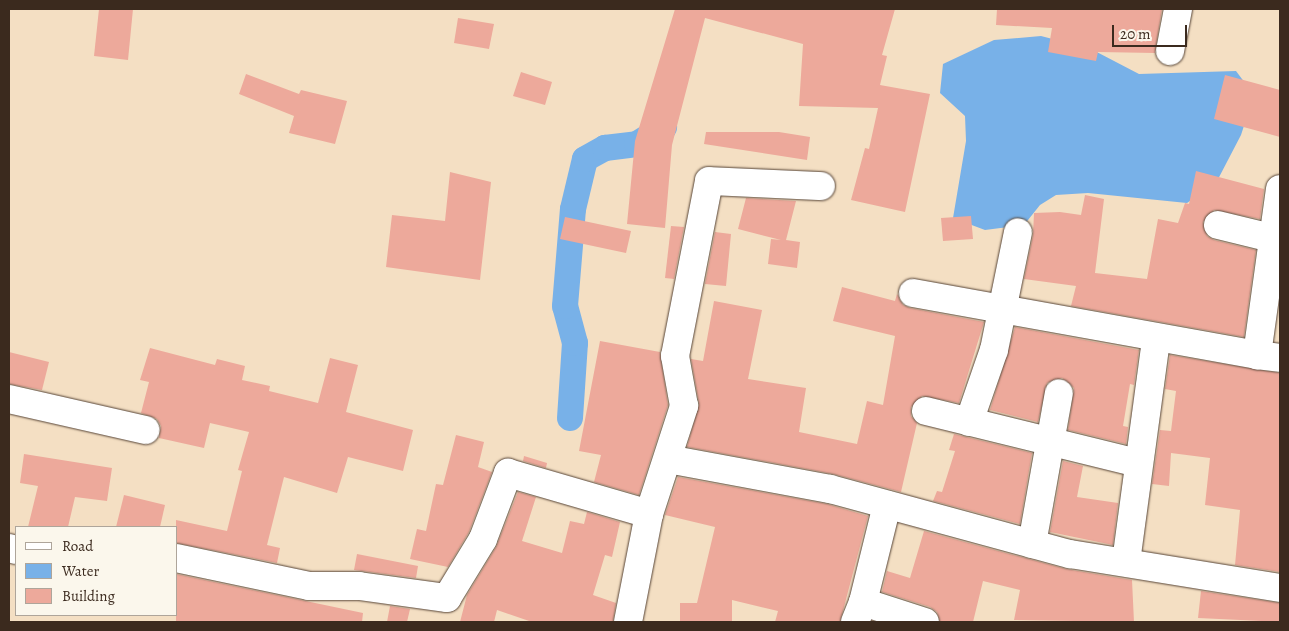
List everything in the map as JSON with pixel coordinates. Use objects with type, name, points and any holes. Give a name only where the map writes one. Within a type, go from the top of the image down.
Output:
[{"type":"street","points":[[1170,50],[1178,9]]},
{"type":"street","points":[[628,622],[649,514],[684,406],[675,356],[709,181],[821,186]]},
{"type":"street","points":[[913,293],[1156,339],[1268,356],[1280,189]]},
{"type":"street","points":[[1218,225],[1277,240]]},
{"type":"street","points":[[969,422],[1004,310],[1018,232]]},
{"type":"street","points":[[1126,562],[1156,339]]},
{"type":"street","points":[[1032,544],[1059,393]]},
{"type":"street","points":[[9,398],[146,430]]},
{"type":"street","points":[[926,411],[1052,440],[1138,463]]},
{"type":"street","points":[[668,459],[830,489],[1032,544],[1280,588]]},
{"type":"street","points":[[178,558],[309,586],[359,586],[447,598],[483,539],[508,473],[649,514]]},
{"type":"street","points":[[887,505],[859,612],[925,622]]},
{"type":"water","points":[[1041,36],[1091,49],[1139,74],[1236,71],[1254,95],[1241,135],[1216,183],[1187,203],[1088,193],[1056,195],[1040,205],[1024,225],[985,230],[953,218],[966,141],[965,116],[940,93],[943,64],[994,40]]},
{"type":"building","points":[[99,9],[133,9],[128,60],[94,56]]},
{"type":"building","points":[[675,9],[895,9],[882,55],[887,56],[880,85],[930,94],[905,212],[851,200],[865,148],[869,149],[878,108],[799,106],[803,44],[705,18],[672,145],[665,228],[627,224],[635,141]]},
{"type":"building","points":[[997,9],[1162,9],[1155,53],[1098,52],[1096,61],[1048,52],[1052,28],[996,25]]},
{"type":"building","points":[[458,18],[494,24],[489,49],[454,43]]},
{"type":"building","points":[[521,72],[552,82],[545,105],[513,96]]},
{"type":"building","points":[[246,74],[299,94],[301,90],[347,101],[335,144],[289,133],[294,116],[239,94]]},
{"type":"building","points":[[1225,75],[1280,90],[1280,137],[1214,119]]},
{"type":"building","points":[[706,132],[779,132],[810,137],[807,160],[704,144]]},
{"type":"building","points":[[1196,171],[1264,189],[1260,219],[1214,210],[1203,222],[1207,236],[1214,240],[1256,250],[1244,337],[1071,306],[1076,286],[1024,279],[1033,235],[1034,213],[1060,212],[1081,215],[1085,195],[1104,199],[1095,273],[1147,279],[1158,219],[1178,223],[1185,203],[1189,204]]},
{"type":"building","points":[[450,172],[491,182],[480,280],[386,267],[392,215],[445,221]]},
{"type":"building","points":[[746,198],[796,201],[786,240],[800,242],[797,268],[768,264],[771,239],[781,240],[738,229]]},
{"type":"building","points":[[971,216],[973,239],[943,241],[941,218]]},
{"type":"building","points":[[565,217],[631,231],[626,253],[560,239]]},
{"type":"building","points":[[671,226],[684,227],[674,279],[665,278]]},
{"type":"building","points":[[715,232],[731,234],[726,286],[705,284]]},
{"type":"building","points":[[842,287],[895,301],[897,294],[903,305],[910,308],[984,322],[959,403],[922,396],[911,407],[911,416],[917,423],[901,492],[833,474],[687,447],[699,404],[691,359],[703,361],[714,301],[762,310],[748,379],[806,388],[799,432],[857,444],[867,401],[883,405],[895,336],[833,321]]},
{"type":"building","points":[[1015,327],[1139,350],[1134,385],[1130,384],[1123,426],[1128,427],[1126,444],[1068,430],[1074,388],[1062,378],[1047,383],[1038,422],[990,410]]},
{"type":"building","points":[[600,341],[660,352],[668,405],[639,495],[594,482],[601,455],[579,451]]},
{"type":"building","points":[[150,348],[215,365],[217,359],[245,366],[242,380],[270,386],[269,391],[318,403],[330,358],[358,365],[346,412],[413,430],[403,471],[348,457],[337,493],[284,477],[267,545],[280,548],[277,563],[178,543],[176,520],[227,531],[242,471],[238,470],[249,432],[210,423],[204,448],[159,438],[161,426],[157,419],[141,413],[149,382],[140,380]]},
{"type":"building","points":[[9,352],[49,362],[42,390],[9,384]]},
{"type":"building","points":[[1170,355],[1280,373],[1280,572],[1235,565],[1240,510],[1205,505],[1210,458],[1171,453],[1169,486],[1152,484],[1160,430],[1171,431],[1176,391],[1165,389]]},
{"type":"building","points":[[954,434],[1032,453],[1020,524],[933,501],[937,491],[942,492],[955,451],[949,450]]},
{"type":"building","points":[[456,435],[484,442],[478,467],[492,472],[469,532],[448,567],[410,559],[417,529],[426,531],[436,484],[443,485]]},
{"type":"building","points":[[24,454],[112,468],[107,501],[75,497],[68,526],[28,526],[38,486],[20,483]]},
{"type":"building","points":[[524,456],[547,463],[546,468],[523,461]]},
{"type":"building","points":[[1063,461],[1083,466],[1077,497],[1118,503],[1113,545],[1050,532]]},
{"type":"building","points":[[678,477],[827,504],[868,516],[840,622],[775,622],[778,611],[732,600],[732,622],[680,622],[680,603],[697,603],[715,527],[665,515]]},
{"type":"building","points":[[518,492],[536,497],[522,541],[562,553],[570,521],[584,524],[587,512],[620,522],[612,557],[605,555],[593,595],[616,603],[613,622],[532,622],[497,610],[494,622],[460,622],[467,595],[496,547]]},
{"type":"building","points":[[124,495],[165,505],[160,526],[116,526]]},
{"type":"building","points":[[924,531],[1066,569],[1132,580],[1134,622],[1014,620],[1020,590],[983,581],[973,622],[940,622],[937,612],[930,607],[882,592],[887,571],[910,578]]},
{"type":"building","points":[[357,554],[418,566],[416,578],[354,570]]},
{"type":"building","points":[[178,574],[363,613],[362,622],[176,622],[176,616],[178,616]]},
{"type":"building","points":[[1201,591],[1280,603],[1280,622],[1198,618]]},
{"type":"building","points":[[390,606],[410,609],[407,622],[387,622]]},
{"type":"waterway","points":[[570,418],[575,343],[565,306],[573,209],[585,159],[605,148],[637,144],[664,127]]}]
